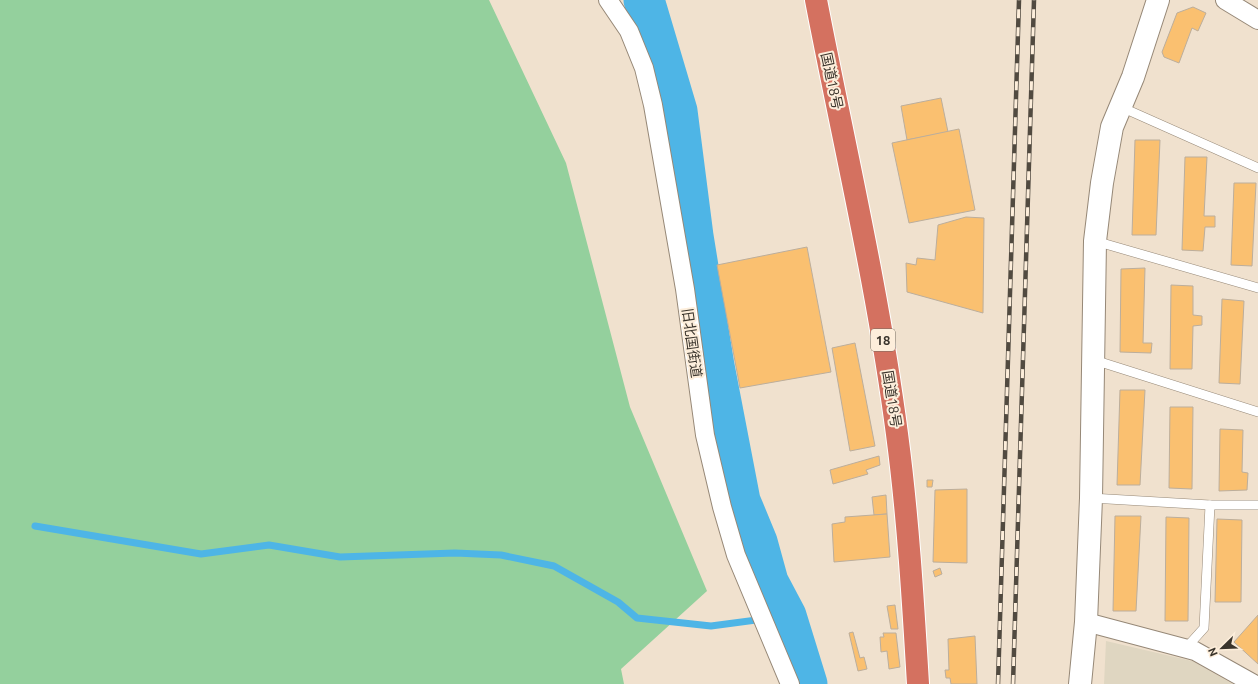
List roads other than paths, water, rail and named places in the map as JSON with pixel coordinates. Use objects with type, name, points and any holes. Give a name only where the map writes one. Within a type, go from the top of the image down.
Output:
[{"type":"highway","name":"国道18号","points":[[816,0],[866,242],[897,434],[910,544],[918,684]]},
{"type":"street","name":"旧北国街道","points":[[608,0],[628,31],[644,68],[653,105],[686,290],[705,435],[722,507],[736,555],[790,684]]},
{"type":"street","points":[[1080,684],[1086,622],[1091,498],[1095,241],[1102,183],[1112,127],[1121,107],[1158,0]]},
{"type":"street","points":[[1225,0],[1258,20]]},
{"type":"street","points":[[1086,622],[1186,648],[1254,684]]},
{"type":"lane","points":[[1121,107],[1258,168]]},
{"type":"lane","points":[[1095,241],[1258,288]]},
{"type":"lane","points":[[1094,360],[1258,412]]},
{"type":"lane","points":[[1091,498],[1210,505],[1258,506]]},
{"type":"lane","points":[[1186,648],[1204,628],[1210,505]]},
{"type":"waterway","points":[[644,0],[677,111],[693,236],[714,366],[740,501],[757,542],[768,582],[786,616],[807,684]]},
{"type":"waterway","points":[[35,526],[201,554],[269,545],[340,557],[455,553],[501,555],[554,566],[618,602],[637,618],[711,626],[786,616]]},
{"type":"railway","points":[[998,684],[1019,0]]},
{"type":"railway","points":[[1013,684],[1034,0]]}]
